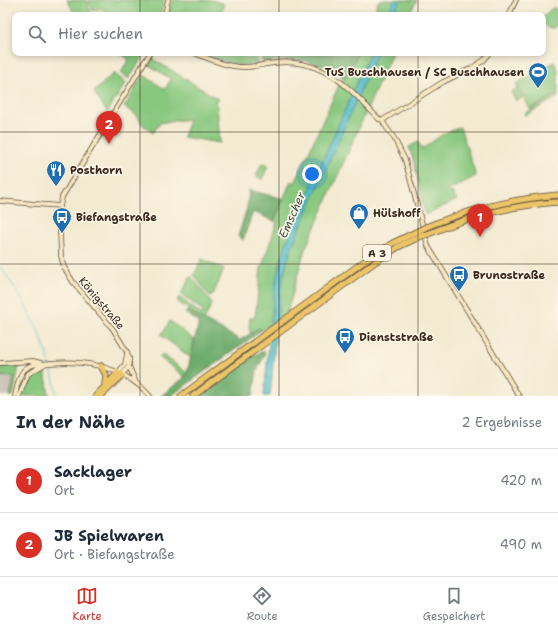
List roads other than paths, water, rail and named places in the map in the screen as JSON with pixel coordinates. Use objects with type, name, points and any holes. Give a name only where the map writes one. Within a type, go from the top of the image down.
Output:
[{"type":"highway","name":"A 3","points":[[181,396],[335,282],[370,257],[393,243],[426,227],[459,214],[514,200],[558,196]]},
{"type":"highway","name":"A 3","points":[[193,396],[339,288],[398,247],[422,236],[465,220],[512,208],[558,202]]},
{"type":"highway","points":[[100,366],[106,376],[105,385]]},
{"type":"highway","points":[[96,396],[105,385],[120,374]]},
{"type":"highway","points":[[101,396],[120,374]]},
{"type":"main road","points":[[166,12],[168,0]]},
{"type":"main road","points":[[510,12],[516,0]]},
{"type":"main road","points":[[0,200],[60,206],[62,197],[148,56]]},
{"type":"main road","points":[[202,56],[237,67],[251,67],[274,63],[290,63],[306,65],[324,71],[336,79],[383,120],[405,160],[426,242],[519,396]]},
{"type":"main road","points":[[383,120],[443,82],[472,68],[487,56]]},
{"type":"main road","name":"Königstraße","points":[[60,206],[61,250],[64,267],[73,282],[113,329],[130,358],[129,366],[131,374],[137,385]]},
{"type":"main road","points":[[120,374],[125,364],[126,351]]},
{"type":"main road","points":[[0,363],[33,361],[45,364]]},
{"type":"main road","points":[[15,396],[21,374],[45,364],[76,362],[100,366],[120,374],[150,396]]},
{"type":"main road","points":[[18,363],[29,370]]},
{"type":"main road","points":[[120,374],[129,366]]},
{"type":"main road","points":[[20,396],[29,370]]},
{"type":"water","points":[[394,0],[400,0],[395,12],[388,12]]},
{"type":"water","points":[[369,56],[376,56],[292,246],[280,298],[270,396],[264,396],[273,301],[277,275],[286,244]]},
{"type":"waterway","points":[[0,267],[16,289],[29,312],[45,348],[49,361]]},
{"type":"waterway","points":[[50,364],[57,396]]},
{"type":"place","name":"TuS Buschhausen / SC Buschhausen","points":[[538,89]]},
{"type":"place","name":"JB Spielwaren","points":[[109,144]]},
{"type":"place","name":"Posthorn","points":[[56,187]]},
{"type":"place","name":"Hülshoff","points":[[359,230]]},
{"type":"place","name":"Biefangstraße","points":[[62,234]]},
{"type":"place","name":"Sacklager","points":[[480,237]]},
{"type":"place","name":"Brunostraße","points":[[459,292]]},
{"type":"place","name":"Dienststraße","points":[[345,354]]},
{"type":"water label","name":"Emscher","points":[[292,215]]}]
